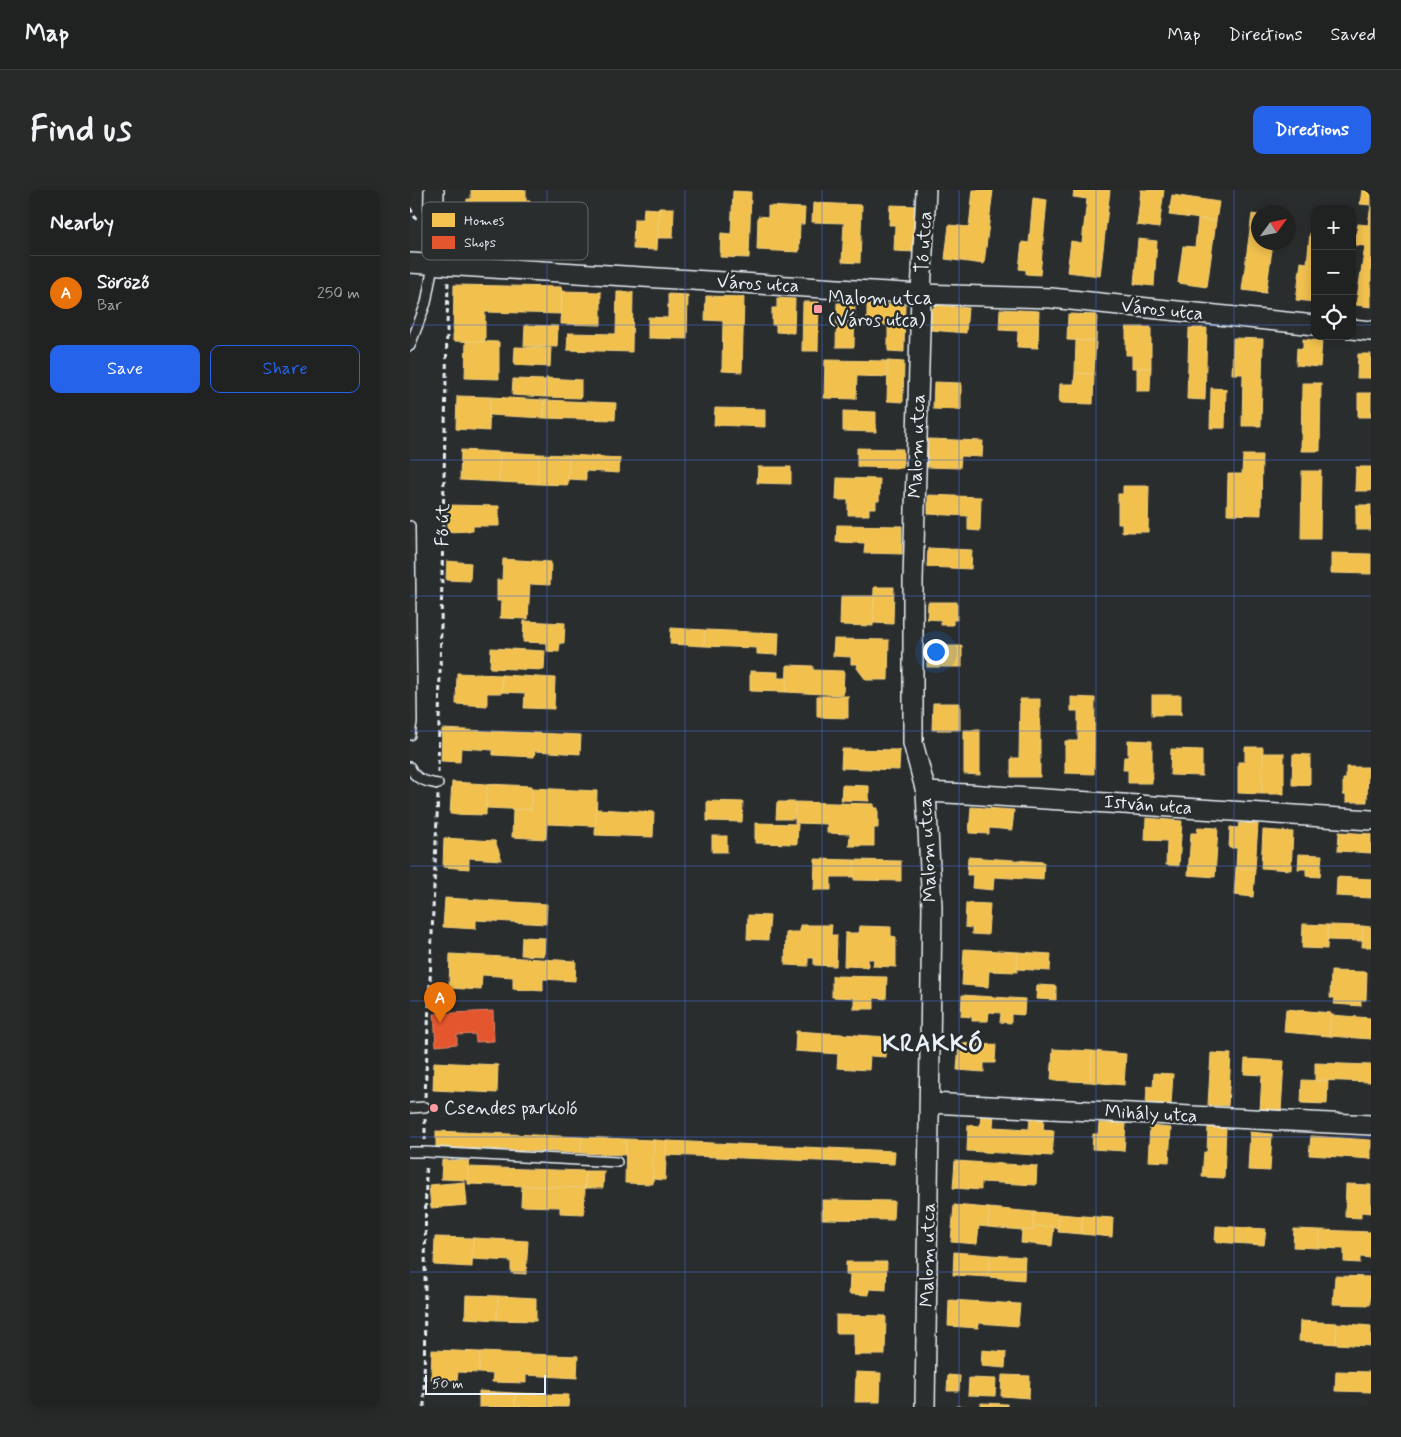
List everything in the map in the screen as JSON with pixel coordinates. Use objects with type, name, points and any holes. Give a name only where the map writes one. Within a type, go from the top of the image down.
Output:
[{"type":"street","name":"Tó utca","points":[[921,294],[926,190]]},
{"type":"street","points":[[440,260],[440,265]]},
{"type":"street","name":"Város utca","points":[[410,263],[921,294],[1051,298],[1311,325]]},
{"type":"street","name":"Malom utca","points":[[921,294],[913,581],[913,743],[926,792],[932,907],[925,1407]]},
{"type":"street","points":[[1356,329],[1371,331]]},
{"type":"street","name":"István utca","points":[[926,792],[1371,820]]},
{"type":"street","name":"Mihály utca","points":[[930,1103],[1371,1126]]},
{"type":"lane","points":[[410,346],[440,265]]},
{"type":"lane","name":"Fő út","points":[[410,526],[412,722],[410,735]]},
{"type":"lane","points":[[410,766],[412,772],[423,781],[438,784]]},
{"type":"lane","points":[[410,1108],[425,1108]]},
{"type":"lane","points":[[410,1152],[616,1162]]},
{"type":"path","name":"Fő út","points":[[424,1407],[425,1108],[438,784],[440,265]]},
{"type":"building: Homes","points":[[471,190],[526,190],[526,201],[530,202],[467,202],[467,199],[471,199]]},
{"type":"building: Homes","points":[[973,190],[993,190],[984,264],[945,259],[949,225],[969,227]]},
{"type":"building: Homes","points":[[1074,190],[1110,190],[1100,276],[1067,272],[1071,241],[1082,243],[1087,199],[1073,197]]},
{"type":"building: Homes","points":[[1141,190],[1164,190],[1159,228],[1137,225]]},
{"type":"building: Homes","points":[[1362,190],[1371,190],[1371,205],[1360,204]]},
{"type":"building: Homes","points":[[733,191],[751,192],[749,258],[720,257],[721,233],[731,234]]},
{"type":"building: Homes","points":[[1172,195],[1219,202],[1216,221],[1169,215]]},
{"type":"building: Homes","points":[[1033,198],[1047,200],[1040,275],[1026,274],[1026,270],[1019,269],[1022,242],[1029,243]]},
{"type":"building: Homes","points":[[813,203],[862,205],[860,263],[842,262],[844,223],[812,222]]},
{"type":"building: Homes","points":[[890,205],[917,206],[915,252],[894,251],[895,225],[889,225]]},
{"type":"building: Homes","points":[[1371,205],[1371,307],[1356,305],[1365,246],[1356,245],[1358,224],[1368,225]]},
{"type":"building: Homes","points":[[768,206],[805,208],[804,224],[800,224],[799,252],[757,250],[758,216],[768,217]]},
{"type":"building: Homes","points":[[644,208],[659,209],[657,250],[633,249],[634,219],[643,219]]},
{"type":"building: Homes","points":[[659,208],[674,208],[673,238],[658,238]]},
{"type":"building: Homes","points":[[1198,219],[1216,221],[1207,287],[1178,283],[1183,246],[1195,247]]},
{"type":"building: Homes","points":[[1251,222],[1251,250],[1272,250],[1266,293],[1242,290]]},
{"type":"building: Homes","points":[[1311,233],[1311,302],[1296,300],[1301,262],[1307,263]]},
{"type":"building: Homes","points":[[1138,239],[1157,241],[1154,286],[1134,284]]},
{"type":"building: Homes","points":[[454,285],[562,287],[562,314],[485,312],[485,342],[453,341]]},
{"type":"building: Homes","points":[[562,291],[601,292],[601,325],[561,324]]},
{"type":"building: Homes","points":[[617,292],[633,292],[632,352],[567,350],[568,333],[616,334]]},
{"type":"building: Homes","points":[[668,294],[688,295],[687,339],[648,338],[648,317],[668,318]]},
{"type":"building: Homes","points":[[706,296],[744,297],[742,372],[722,371],[723,321],[705,320]]},
{"type":"building: Homes","points":[[777,298],[795,299],[794,333],[776,332],[776,325],[772,325],[772,308],[777,308]]},
{"type":"building: Homes","points":[[803,302],[819,302],[818,351],[802,351]]},
{"type":"building: Homes","points":[[837,303],[855,304],[854,347],[836,347]]},
{"type":"building: Homes","points":[[867,304],[905,305],[904,352],[888,351],[888,325],[867,324]]},
{"type":"building: Homes","points":[[936,305],[968,308],[966,333],[930,330],[932,309]]},
{"type":"building: Homes","points":[[1000,309],[1039,311],[1038,348],[1017,347],[1018,331],[999,330]]},
{"type":"building: Homes","points":[[1068,314],[1097,315],[1096,341],[1067,340]]},
{"type":"building: Homes","points":[[525,325],[558,326],[557,347],[524,346]]},
{"type":"building: Homes","points":[[1126,327],[1151,327],[1151,368],[1132,368],[1132,355],[1126,355]]},
{"type":"building: Homes","points":[[1189,328],[1207,328],[1205,400],[1187,399]]},
{"type":"building: Homes","points":[[1233,338],[1263,339],[1261,426],[1242,426],[1243,374],[1232,374]]},
{"type":"building: Homes","points":[[1303,339],[1322,341],[1320,367],[1296,365],[1297,348],[1303,349]]},
{"type":"building: Homes","points":[[1076,340],[1096,341],[1094,374],[1075,373]]},
{"type":"building: Homes","points":[[466,341],[499,342],[499,379],[465,378]]},
{"type":"building: Homes","points":[[515,347],[551,348],[550,367],[514,365]]},
{"type":"building: Homes","points":[[1358,354],[1371,354],[1371,378],[1357,378]]},
{"type":"building: Homes","points":[[825,360],[888,361],[887,377],[857,376],[856,399],[824,398]]},
{"type":"building: Homes","points":[[888,361],[904,362],[903,402],[887,401]]},
{"type":"building: Homes","points":[[1137,368],[1151,368],[1150,391],[1137,391]]},
{"type":"building: Homes","points":[[1075,373],[1094,374],[1093,404],[1059,403],[1060,384],[1074,384]]},
{"type":"building: Homes","points":[[546,378],[581,380],[581,398],[545,397]]},
{"type":"building: Homes","points":[[513,379],[546,380],[545,397],[512,395]]},
{"type":"building: Homes","points":[[934,382],[961,383],[961,410],[933,409]]},
{"type":"building: Homes","points":[[1302,383],[1321,383],[1320,451],[1301,451]]},
{"type":"building: Homes","points":[[1211,388],[1226,389],[1225,428],[1210,428]]},
{"type":"building: Homes","points":[[1358,393],[1371,393],[1371,417],[1358,417]]},
{"type":"building: Homes","points":[[457,396],[490,397],[489,431],[456,429]]},
{"type":"building: Homes","points":[[490,397],[544,400],[544,418],[489,415]]},
{"type":"building: Homes","points":[[544,400],[616,403],[615,420],[544,418]]},
{"type":"building: Homes","points":[[715,408],[765,409],[765,427],[714,425]]},
{"type":"building: Homes","points":[[843,411],[876,412],[876,432],[843,431]]},
{"type":"building: Homes","points":[[928,439],[983,441],[982,457],[961,456],[960,468],[927,467]]},
{"type":"building: Homes","points":[[857,448],[903,449],[903,468],[857,467]]},
{"type":"building: Homes","points":[[461,450],[500,452],[499,482],[460,480]]},
{"type":"building: Homes","points":[[500,452],[539,454],[538,484],[499,482]]},
{"type":"building: Homes","points":[[539,454],[569,455],[568,485],[538,484]]},
{"type":"building: Homes","points":[[569,455],[620,458],[619,473],[586,471],[586,480],[568,479]]},
{"type":"building: Homes","points":[[1243,455],[1262,455],[1261,515],[1227,514],[1228,474],[1242,474]]},
{"type":"building: Homes","points":[[758,467],[791,467],[791,484],[757,483]]},
{"type":"building: Homes","points":[[1356,467],[1371,467],[1371,491],[1355,491]]},
{"type":"building: Homes","points":[[1302,471],[1321,471],[1320,539],[1301,539]]},
{"type":"building: Homes","points":[[837,478],[880,479],[879,501],[876,501],[876,508],[869,508],[869,515],[848,515],[848,500],[836,500]]},
{"type":"building: Homes","points":[[1123,486],[1149,486],[1148,532],[1122,532],[1122,523],[1118,523],[1118,494],[1123,494]]},
{"type":"building: Homes","points":[[928,495],[981,497],[980,531],[968,530],[968,516],[928,514]]},
{"type":"building: Homes","points":[[447,505],[499,506],[499,526],[473,526],[473,531],[447,532]]},
{"type":"building: Homes","points":[[1356,505],[1371,505],[1371,530],[1356,530]]},
{"type":"building: Homes","points":[[837,525],[902,526],[902,554],[864,553],[865,543],[836,542]]},
{"type":"building: Homes","points":[[928,548],[972,550],[971,569],[927,567]]},
{"type":"building: Homes","points":[[1331,553],[1371,554],[1371,574],[1331,573]]},
{"type":"building: Homes","points":[[503,559],[551,562],[550,585],[530,584],[528,619],[500,618],[501,601],[497,601],[497,580],[502,580]]},
{"type":"building: Homes","points":[[447,561],[471,563],[470,581],[446,580]]},
{"type":"building: Homes","points":[[874,587],[894,587],[893,624],[873,623]]},
{"type":"building: Homes","points":[[841,596],[874,596],[873,626],[840,625]]},
{"type":"building: Homes","points":[[928,602],[957,602],[957,620],[953,620],[953,625],[941,625],[941,620],[927,619]]},
{"type":"building: Homes","points":[[524,621],[565,623],[564,643],[560,643],[559,652],[547,651],[547,643],[523,642]]},
{"type":"building: Homes","points":[[671,628],[705,630],[704,646],[670,644]]},
{"type":"building: Homes","points":[[705,630],[779,633],[778,655],[757,654],[757,648],[704,646]]},
{"type":"building: Homes","points":[[834,639],[889,640],[888,680],[866,680],[857,668],[858,664],[851,664],[851,657],[833,656]]},
{"type":"building: Homes","points":[[927,646],[962,646],[962,667],[927,667]]},
{"type":"building: Homes","points":[[491,648],[545,651],[544,670],[490,668]]},
{"type":"building: Homes","points":[[787,665],[813,666],[813,670],[844,671],[843,695],[786,692]]},
{"type":"building: Homes","points":[[750,671],[778,672],[778,678],[787,678],[786,692],[750,691]]},
{"type":"building: Homes","points":[[457,673],[502,675],[502,693],[487,693],[487,706],[456,704]]},
{"type":"building: Homes","points":[[502,675],[555,678],[554,709],[524,708],[525,693],[502,692]]},
{"type":"building: Homes","points":[[1152,695],[1181,695],[1181,715],[1152,715]]},
{"type":"building: Homes","points":[[817,696],[848,696],[848,718],[817,717]]},
{"type":"building: Homes","points":[[1071,697],[1095,698],[1094,774],[1065,773],[1065,741],[1078,741],[1078,711],[1071,711]]},
{"type":"building: Homes","points":[[1020,699],[1040,699],[1040,777],[1011,777],[1011,758],[1019,758]]},
{"type":"building: Homes","points":[[933,703],[960,703],[960,730],[932,730]]},
{"type":"building: Homes","points":[[442,729],[581,735],[580,754],[535,751],[534,757],[493,755],[493,750],[461,748],[460,762],[441,761]]},
{"type":"building: Homes","points":[[964,730],[980,730],[980,775],[964,774]]},
{"type":"building: Homes","points":[[1128,740],[1152,741],[1152,783],[1128,783],[1128,770],[1123,770],[1124,757],[1128,757]]},
{"type":"building: Homes","points":[[1245,747],[1263,747],[1262,794],[1238,793],[1238,762],[1245,762]]},
{"type":"building: Homes","points":[[842,749],[900,750],[899,770],[841,768]]},
{"type":"building: Homes","points":[[1171,749],[1202,750],[1202,776],[1170,775]]},
{"type":"building: Homes","points":[[1263,753],[1284,753],[1284,794],[1262,794]]},
{"type":"building: Homes","points":[[1293,754],[1310,755],[1310,785],[1292,785]]},
{"type":"building: Homes","points":[[1346,767],[1368,767],[1367,802],[1346,802],[1346,795],[1343,795],[1343,779],[1346,779]]},
{"type":"building: Homes","points":[[452,782],[487,784],[486,815],[450,814]]},
{"type":"building: Homes","points":[[487,784],[532,786],[531,810],[486,808]]},
{"type":"building: Homes","points":[[842,785],[869,786],[869,801],[841,800]]},
{"type":"building: Homes","points":[[532,788],[597,791],[596,826],[547,824],[546,839],[512,837],[513,809],[531,810]]},
{"type":"building: Homes","points":[[707,801],[743,802],[742,822],[707,821]]},
{"type":"building: Homes","points":[[777,802],[795,802],[794,819],[776,819]]},
{"type":"building: Homes","points":[[795,802],[874,804],[874,808],[878,808],[878,828],[874,828],[874,846],[849,846],[850,834],[827,833],[827,824],[795,823]]},
{"type":"building: Homes","points":[[971,807],[1014,810],[1012,830],[989,828],[989,834],[969,833]]},
{"type":"building: Homes","points":[[596,809],[654,812],[653,837],[595,835]]},
{"type":"building: Homes","points":[[1146,818],[1182,821],[1179,866],[1166,865],[1167,841],[1145,840]]},
{"type":"building: Homes","points":[[755,823],[798,824],[797,844],[755,843]]},
{"type":"building: Homes","points":[[1239,823],[1258,824],[1255,869],[1236,868],[1237,848],[1229,848],[1230,827],[1238,828]]},
{"type":"building: Homes","points":[[1198,827],[1218,828],[1215,877],[1188,875],[1191,833],[1197,833]]},
{"type":"building: Homes","points":[[1263,830],[1293,832],[1291,870],[1261,868]]},
{"type":"building: Homes","points":[[1339,832],[1371,834],[1371,853],[1338,851]]},
{"type":"building: Homes","points":[[712,836],[727,836],[727,852],[712,852]]},
{"type":"building: Homes","points":[[444,838],[495,841],[502,860],[469,858],[469,869],[443,867]]},
{"type":"building: Homes","points":[[1299,854],[1322,855],[1320,877],[1306,876],[1306,869],[1298,869]]},
{"type":"building: Homes","points":[[968,857],[1044,862],[1043,880],[994,877],[993,890],[972,888],[973,875],[967,875]]},
{"type":"building: Homes","points":[[815,859],[854,860],[854,877],[831,877],[831,890],[814,890]]},
{"type":"building: Homes","points":[[854,860],[901,861],[901,881],[854,880]]},
{"type":"building: Homes","points":[[1236,868],[1255,869],[1253,897],[1234,895]]},
{"type":"building: Homes","points":[[1337,877],[1371,879],[1371,898],[1336,896]]},
{"type":"building: Homes","points":[[445,898],[547,904],[546,924],[476,920],[476,929],[443,927]]},
{"type":"building: Homes","points":[[966,903],[990,904],[988,935],[972,934],[972,928],[965,927]]},
{"type":"building: Homes","points":[[748,915],[770,916],[768,940],[747,939]]},
{"type":"building: Homes","points":[[1303,924],[1328,925],[1327,949],[1302,948]]},
{"type":"building: Homes","points":[[800,925],[832,925],[831,935],[837,935],[836,966],[814,965],[814,958],[808,958],[808,966],[785,965],[786,932],[800,932]]},
{"type":"building: Homes","points":[[1328,925],[1363,926],[1362,941],[1327,940]]},
{"type":"building: Homes","points":[[860,926],[891,927],[891,936],[896,937],[896,967],[873,966],[874,959],[868,959],[868,967],[844,966],[845,933],[859,933]]},
{"type":"building: Homes","points":[[1363,926],[1371,927],[1371,947],[1362,947]]},
{"type":"building: Homes","points":[[522,937],[545,938],[544,956],[521,955]]},
{"type":"building: Homes","points":[[964,949],[1018,952],[1017,972],[989,971],[988,987],[962,985]]},
{"type":"building: Homes","points":[[1018,952],[1051,954],[1050,971],[1017,969]]},
{"type":"building: Homes","points":[[450,954],[576,961],[575,981],[543,979],[543,991],[513,989],[513,977],[482,975],[481,990],[449,988]]},
{"type":"building: Homes","points":[[1331,971],[1367,972],[1366,1000],[1361,1000],[1361,1006],[1334,1004],[1335,998],[1330,998]]},
{"type":"building: Homes","points":[[832,976],[887,977],[886,999],[874,998],[874,1009],[854,1009],[854,998],[832,997]]},
{"type":"building: Homes","points":[[1037,985],[1056,986],[1056,1000],[1036,999]]},
{"type":"building: Homes","points":[[962,995],[1025,999],[1024,1015],[1011,1014],[1011,1023],[1000,1022],[1001,1013],[989,1012],[988,1021],[972,1021],[972,1017],[961,1016]]},
{"type":"building: Homes","points":[[1286,1009],[1331,1013],[1329,1036],[1284,1032]]},
{"type":"building: Homes","points":[[1331,1015],[1371,1018],[1371,1039],[1329,1036]]},
{"type":"building: Homes","points":[[796,1031],[887,1037],[886,1057],[870,1056],[869,1070],[837,1068],[838,1054],[795,1051]]},
{"type":"building: Homes","points":[[959,1043],[996,1045],[995,1063],[984,1063],[984,1072],[957,1070]]},
{"type":"building: Homes","points":[[1053,1049],[1092,1051],[1090,1082],[1051,1080]]},
{"type":"building: Homes","points":[[1092,1051],[1126,1054],[1124,1085],[1090,1082]]},
{"type":"building: Homes","points":[[1211,1053],[1231,1054],[1228,1106],[1208,1105]]},
{"type":"building: Homes","points":[[1245,1059],[1284,1061],[1281,1112],[1260,1111],[1262,1075],[1244,1074]]},
{"type":"building: Homes","points":[[434,1062],[498,1065],[497,1093],[433,1090]]},
{"type":"building: Homes","points":[[1315,1063],[1371,1065],[1371,1082],[1315,1080]]},
{"type":"building: Homes","points":[[1154,1073],[1173,1074],[1171,1105],[1146,1104],[1147,1086],[1153,1087]]},
{"type":"building: Homes","points":[[1302,1080],[1328,1081],[1327,1104],[1301,1103]]},
{"type":"building: Homes","points":[[981,1114],[994,1115],[993,1127],[1029,1129],[1030,1118],[1044,1119],[1043,1130],[1054,1131],[1052,1156],[967,1151],[968,1125],[980,1126]]},
{"type":"building: Homes","points":[[1099,1123],[1126,1124],[1124,1151],[1092,1149],[1093,1134],[1098,1134]]},
{"type":"building: Homes","points":[[1150,1126],[1171,1128],[1169,1162],[1148,1161]]},
{"type":"building: Homes","points":[[1208,1127],[1226,1128],[1224,1178],[1202,1177],[1204,1152],[1207,1152]]},
{"type":"building: Homes","points":[[436,1131],[582,1137],[581,1153],[436,1147]]},
{"type":"building: Homes","points":[[1250,1132],[1272,1134],[1270,1171],[1248,1170]]},
{"type":"building: Homes","points":[[1311,1136],[1371,1140],[1371,1159],[1309,1155]]},
{"type":"building: Homes","points":[[582,1137],[626,1139],[626,1155],[581,1153]]},
{"type":"building: Homes","points":[[626,1139],[654,1140],[653,1184],[625,1183]]},
{"type":"building: Homes","points":[[654,1140],[667,1141],[665,1180],[653,1179]]},
{"type":"building: Homes","points":[[667,1141],[895,1151],[894,1164],[666,1155]]},
{"type":"building: Homes","points":[[442,1160],[469,1161],[468,1180],[441,1179]]},
{"type":"building: Homes","points":[[955,1161],[1037,1166],[1036,1185],[981,1182],[981,1190],[953,1188]]},
{"type":"building: Homes","points":[[468,1167],[585,1171],[585,1188],[468,1184]]},
{"type":"building: Homes","points":[[585,1171],[604,1171],[603,1188],[585,1188]]},
{"type":"building: Homes","points":[[465,1182],[467,1205],[431,1208],[429,1185]]},
{"type":"building: Homes","points":[[1346,1184],[1371,1185],[1371,1213],[1361,1212],[1361,1218],[1345,1217]]},
{"type":"building: Homes","points":[[522,1186],[585,1188],[584,1214],[560,1213],[560,1207],[521,1206]]},
{"type":"building: Homes","points":[[822,1200],[894,1201],[893,1220],[822,1219]]},
{"type":"building: Homes","points":[[954,1205],[989,1208],[988,1227],[979,1226],[977,1244],[951,1242]]},
{"type":"building: Homes","points":[[989,1208],[1034,1212],[1033,1231],[988,1227]]},
{"type":"building: Homes","points":[[1034,1212],[1059,1214],[1058,1228],[1033,1226]]},
{"type":"building: Homes","points":[[1059,1214],[1083,1216],[1081,1234],[1058,1232]]},
{"type":"building: Homes","points":[[1083,1216],[1113,1218],[1112,1237],[1081,1234]]},
{"type":"building: Homes","points":[[1033,1226],[1054,1227],[1052,1246],[1021,1243],[1022,1230],[1033,1231]]},
{"type":"building: Homes","points":[[1216,1226],[1266,1229],[1264,1245],[1215,1242]]},
{"type":"building: Homes","points":[[1294,1229],[1320,1230],[1319,1248],[1293,1247]]},
{"type":"building: Homes","points":[[1320,1230],[1371,1232],[1371,1258],[1360,1257],[1360,1263],[1344,1262],[1344,1249],[1319,1248]]},
{"type":"building: Homes","points":[[435,1237],[473,1238],[472,1267],[434,1265]]},
{"type":"building: Homes","points":[[473,1238],[528,1241],[526,1274],[511,1273],[511,1261],[472,1259]]},
{"type":"building: Homes","points":[[954,1252],[990,1255],[988,1277],[953,1275]]},
{"type":"building: Homes","points":[[990,1255],[1025,1257],[1024,1280],[988,1277]]},
{"type":"building: Homes","points":[[846,1262],[887,1262],[886,1290],[869,1289],[869,1295],[849,1294],[850,1275],[846,1275]]},
{"type":"building: Homes","points":[[1335,1276],[1371,1277],[1370,1305],[1333,1304]]},
{"type":"building: Homes","points":[[466,1295],[498,1296],[497,1320],[465,1318]]},
{"type":"building: Homes","points":[[498,1296],[536,1298],[536,1321],[497,1320]]},
{"type":"building: Homes","points":[[949,1300],[1020,1304],[1018,1326],[978,1323],[978,1328],[948,1326]]},
{"type":"building: Homes","points":[[836,1315],[886,1316],[885,1355],[854,1355],[854,1333],[836,1333]]},
{"type":"building: Homes","points":[[1300,1321],[1337,1323],[1336,1344],[1299,1341]]},
{"type":"building: Homes","points":[[1337,1323],[1371,1326],[1371,1346],[1336,1344]]},
{"type":"building: Homes","points":[[432,1350],[480,1352],[479,1373],[458,1372],[457,1380],[431,1379]]},
{"type":"building: Homes","points":[[982,1350],[1006,1352],[1005,1368],[981,1366]]},
{"type":"building: Homes","points":[[480,1352],[578,1356],[577,1378],[526,1375],[526,1383],[492,1382],[493,1374],[479,1373]]},
{"type":"building: Homes","points":[[1336,1371],[1371,1372],[1371,1392],[1335,1391]]},
{"type":"building: Homes","points":[[856,1372],[881,1373],[880,1402],[855,1402]]},
{"type":"building: Homes","points":[[948,1375],[960,1376],[959,1391],[947,1391]]},
{"type":"building: Homes","points":[[1002,1375],[1030,1376],[1029,1398],[1001,1396]]},
{"type":"building: Homes","points":[[969,1378],[996,1379],[995,1396],[968,1395]]},
{"type":"building: Homes","points":[[479,1391],[515,1393],[515,1407],[479,1407]]},
{"type":"building: Homes","points":[[515,1393],[569,1395],[568,1407],[515,1407]]},
{"type":"building: Homes","points":[[981,1403],[1007,1404],[1007,1407],[981,1407]]},
{"type":"building: Shops","points":[[493,1011],[494,1041],[476,1042],[475,1034],[457,1035],[457,1044],[436,1046],[434,1014]]},
{"type":"place","name":"Malom utca (Város utca)","points":[[818,309]]},
{"type":"place","name":"Söröző","points":[[440,1023]]},
{"type":"place","name":"Csendes parkoló","points":[[434,1108]]},
{"type":"district","name":"KRAKKÓ","points":[[933,1044]]}]
